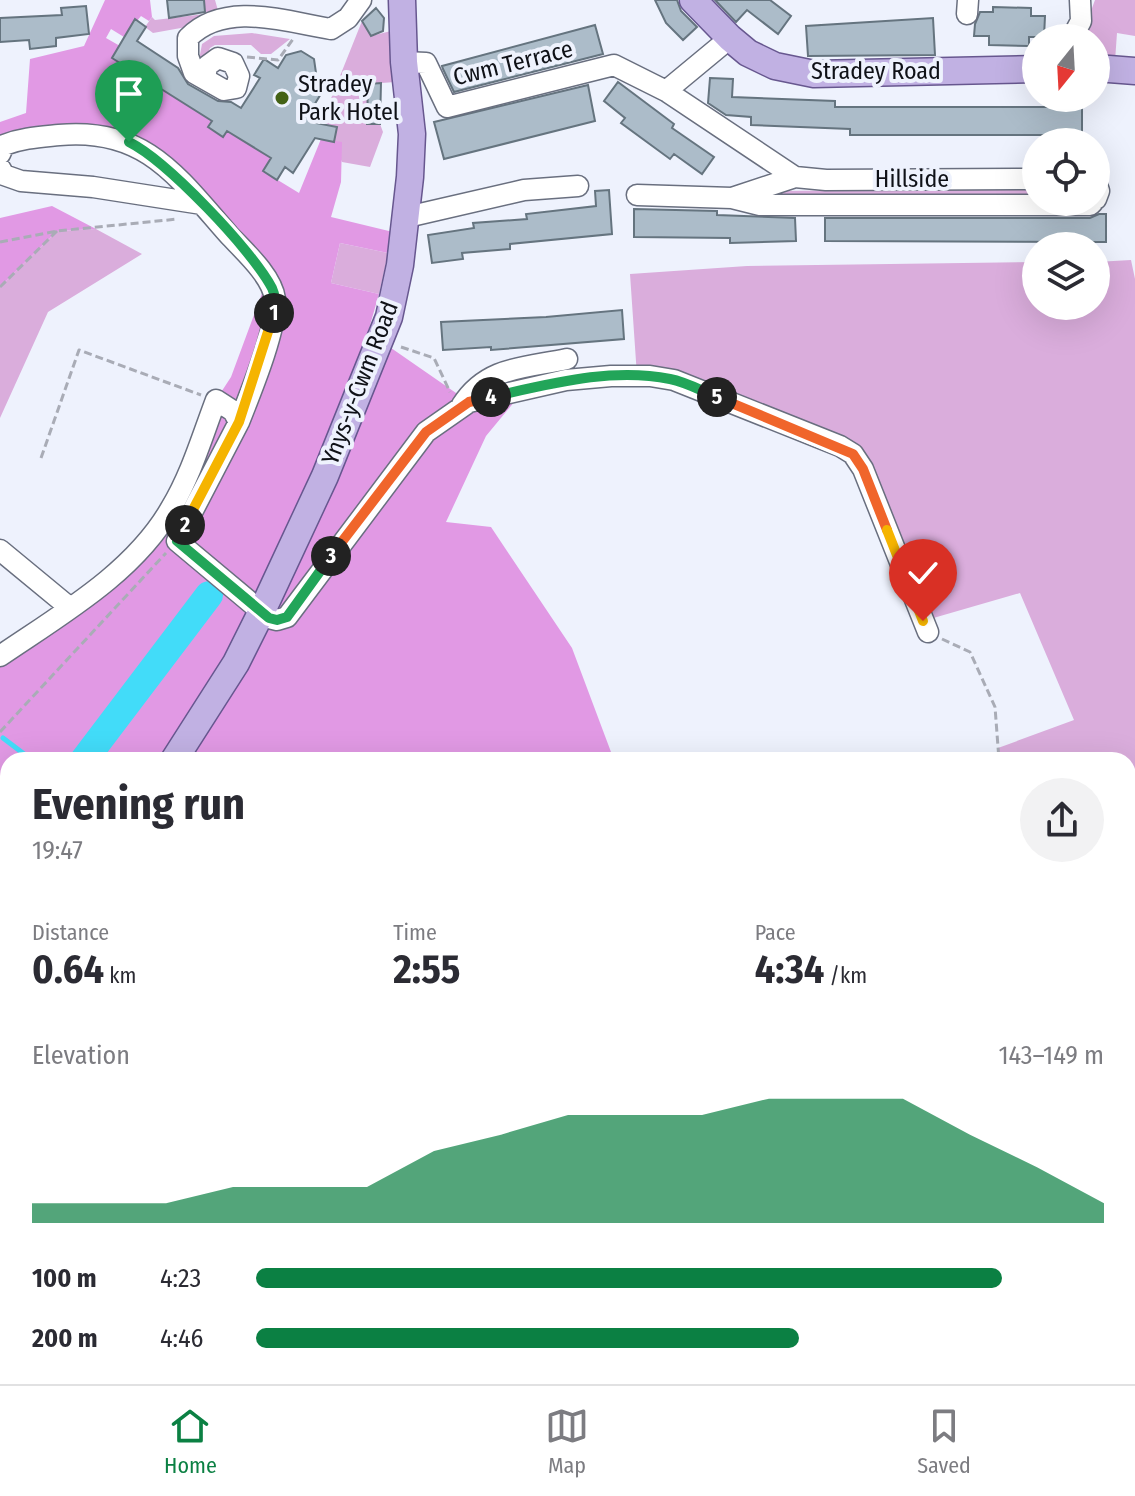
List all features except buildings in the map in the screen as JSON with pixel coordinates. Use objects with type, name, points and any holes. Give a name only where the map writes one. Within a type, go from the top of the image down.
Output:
[{"type":"main road","name":"Ynys-y-Cwm Road","points":[[179,752],[236,663],[262,611],[331,463],[380,341],[400,265],[407,217],[412,134],[404,62],[402,0]]},
{"type":"main road","name":"Stradey Road","points":[[693,0],[748,53],[775,66],[814,74],[1022,69]]},
{"type":"main road","points":[[1110,69],[1135,71]]},
{"type":"street","points":[[205,79],[194,73],[188,56],[188,38],[201,25],[248,16],[292,19],[331,29],[348,18],[361,0]]},
{"type":"street","points":[[1079,24],[1080,0]]},
{"type":"street","points":[[666,91],[730,38]]},
{"type":"street","name":"Cwm Terrace","points":[[404,62],[426,63],[447,107],[614,65]]},
{"type":"street","name":"Hillside","points":[[614,65],[666,91],[795,177]]},
{"type":"street","points":[[0,154],[4,145],[14,141],[86,133],[129,142],[147,151],[202,204],[260,272],[275,297],[269,333],[239,422],[177,541],[269,618],[277,620],[287,617],[426,432],[464,406],[566,380],[650,376],[674,380],[840,446],[853,454],[863,469],[928,632]]},
{"type":"street","points":[[0,168],[4,175],[21,181],[93,187],[202,204]]},
{"type":"street","name":"Hillside","points":[[732,198],[795,177],[826,180],[1022,179]]},
{"type":"street","points":[[407,217],[524,190],[578,186]]},
{"type":"street","name":"Hillside","points":[[637,195],[732,198],[760,205],[1022,205]]},
{"type":"street","points":[[464,406],[471,391],[493,374],[567,359]]},
{"type":"street","points":[[0,656],[69,607],[138,551],[170,510],[186,480],[216,400],[233,411],[239,422]]},
{"type":"street","points":[[0,550],[69,607]]},
{"type":"path","points":[[250,55],[278,60],[303,24]]},
{"type":"path","points":[[0,242],[57,231],[181,219]]},
{"type":"path","points":[[0,287],[57,231]]},
{"type":"path","points":[[380,341],[434,358],[464,406]]},
{"type":"path","points":[[41,458],[79,350],[216,400]]},
{"type":"path","points":[[0,732],[177,541]]},
{"type":"path","points":[[928,632],[970,652],[995,707],[998,752]]},
{"type":"shaded area","points":[[105,0],[150,0],[152,17],[149,21],[141,16],[124,37],[111,29],[106,38],[120,46],[113,58],[212,121],[209,128],[223,137],[227,131],[271,158],[263,171],[299,193],[321,139],[342,142],[341,182],[331,217],[393,232],[388,253],[340,243],[331,283],[379,294],[368,332],[469,402],[525,389],[486,436],[446,522],[491,527],[572,648],[611,752],[0,752],[0,656],[157,528],[216,400],[231,377],[268,277],[148,150],[0,136],[0,122],[26,113],[30,59],[84,46]]},
{"type":"shaded area","points":[[204,0],[215,0],[221,21],[250,26],[225,30],[220,21],[153,33],[145,27],[152,17],[155,20],[205,14]]},
{"type":"shaded area","points":[[1095,0],[1135,0],[1135,36],[1117,33],[1115,61],[1110,61],[1110,24],[1086,24]]},
{"type":"shaded area","points":[[362,21],[371,36],[391,31],[395,82],[368,84],[367,123],[380,124],[383,132],[370,167],[342,162],[324,125],[328,106]]},
{"type":"shaded area","points":[[252,33],[290,39],[271,54],[261,54],[251,45],[215,45],[210,48],[205,60],[199,60],[202,44],[214,36]]},
{"type":"shaded area","points":[[1022,188],[1022,200],[755,195],[782,191]]},
{"type":"shaded area","points":[[52,206],[96,229],[57,231],[0,287],[0,218]]},
{"type":"shaded area","points":[[96,229],[142,254],[48,312],[0,418],[0,287],[57,231]]},
{"type":"shaded area","points":[[340,243],[388,253],[379,294],[331,283]]},
{"type":"shaded area","points":[[1131,260],[1135,279],[1135,752],[998,752],[998,748],[1074,720],[1020,593],[923,621],[853,454],[637,376],[630,274],[747,266],[1022,262],[1022,320],[1110,320],[1110,261]]},
{"type":"waterway","points":[[90,752],[209,595]]},
{"type":"waterway","points":[[3,738],[21,752]]},
{"type":"place","name":"Stradey Park Hotel","points":[[282,98]]},
{"type":"route","points":[[129,142],[166,166],[202,204],[247,255],[272,288],[275,297],[275,312],[269,333],[239,422],[177,541],[269,618],[277,620],[287,617],[426,432],[469,402],[566,380],[650,376],[674,380],[804,431],[853,454],[863,469],[923,621]]}]
